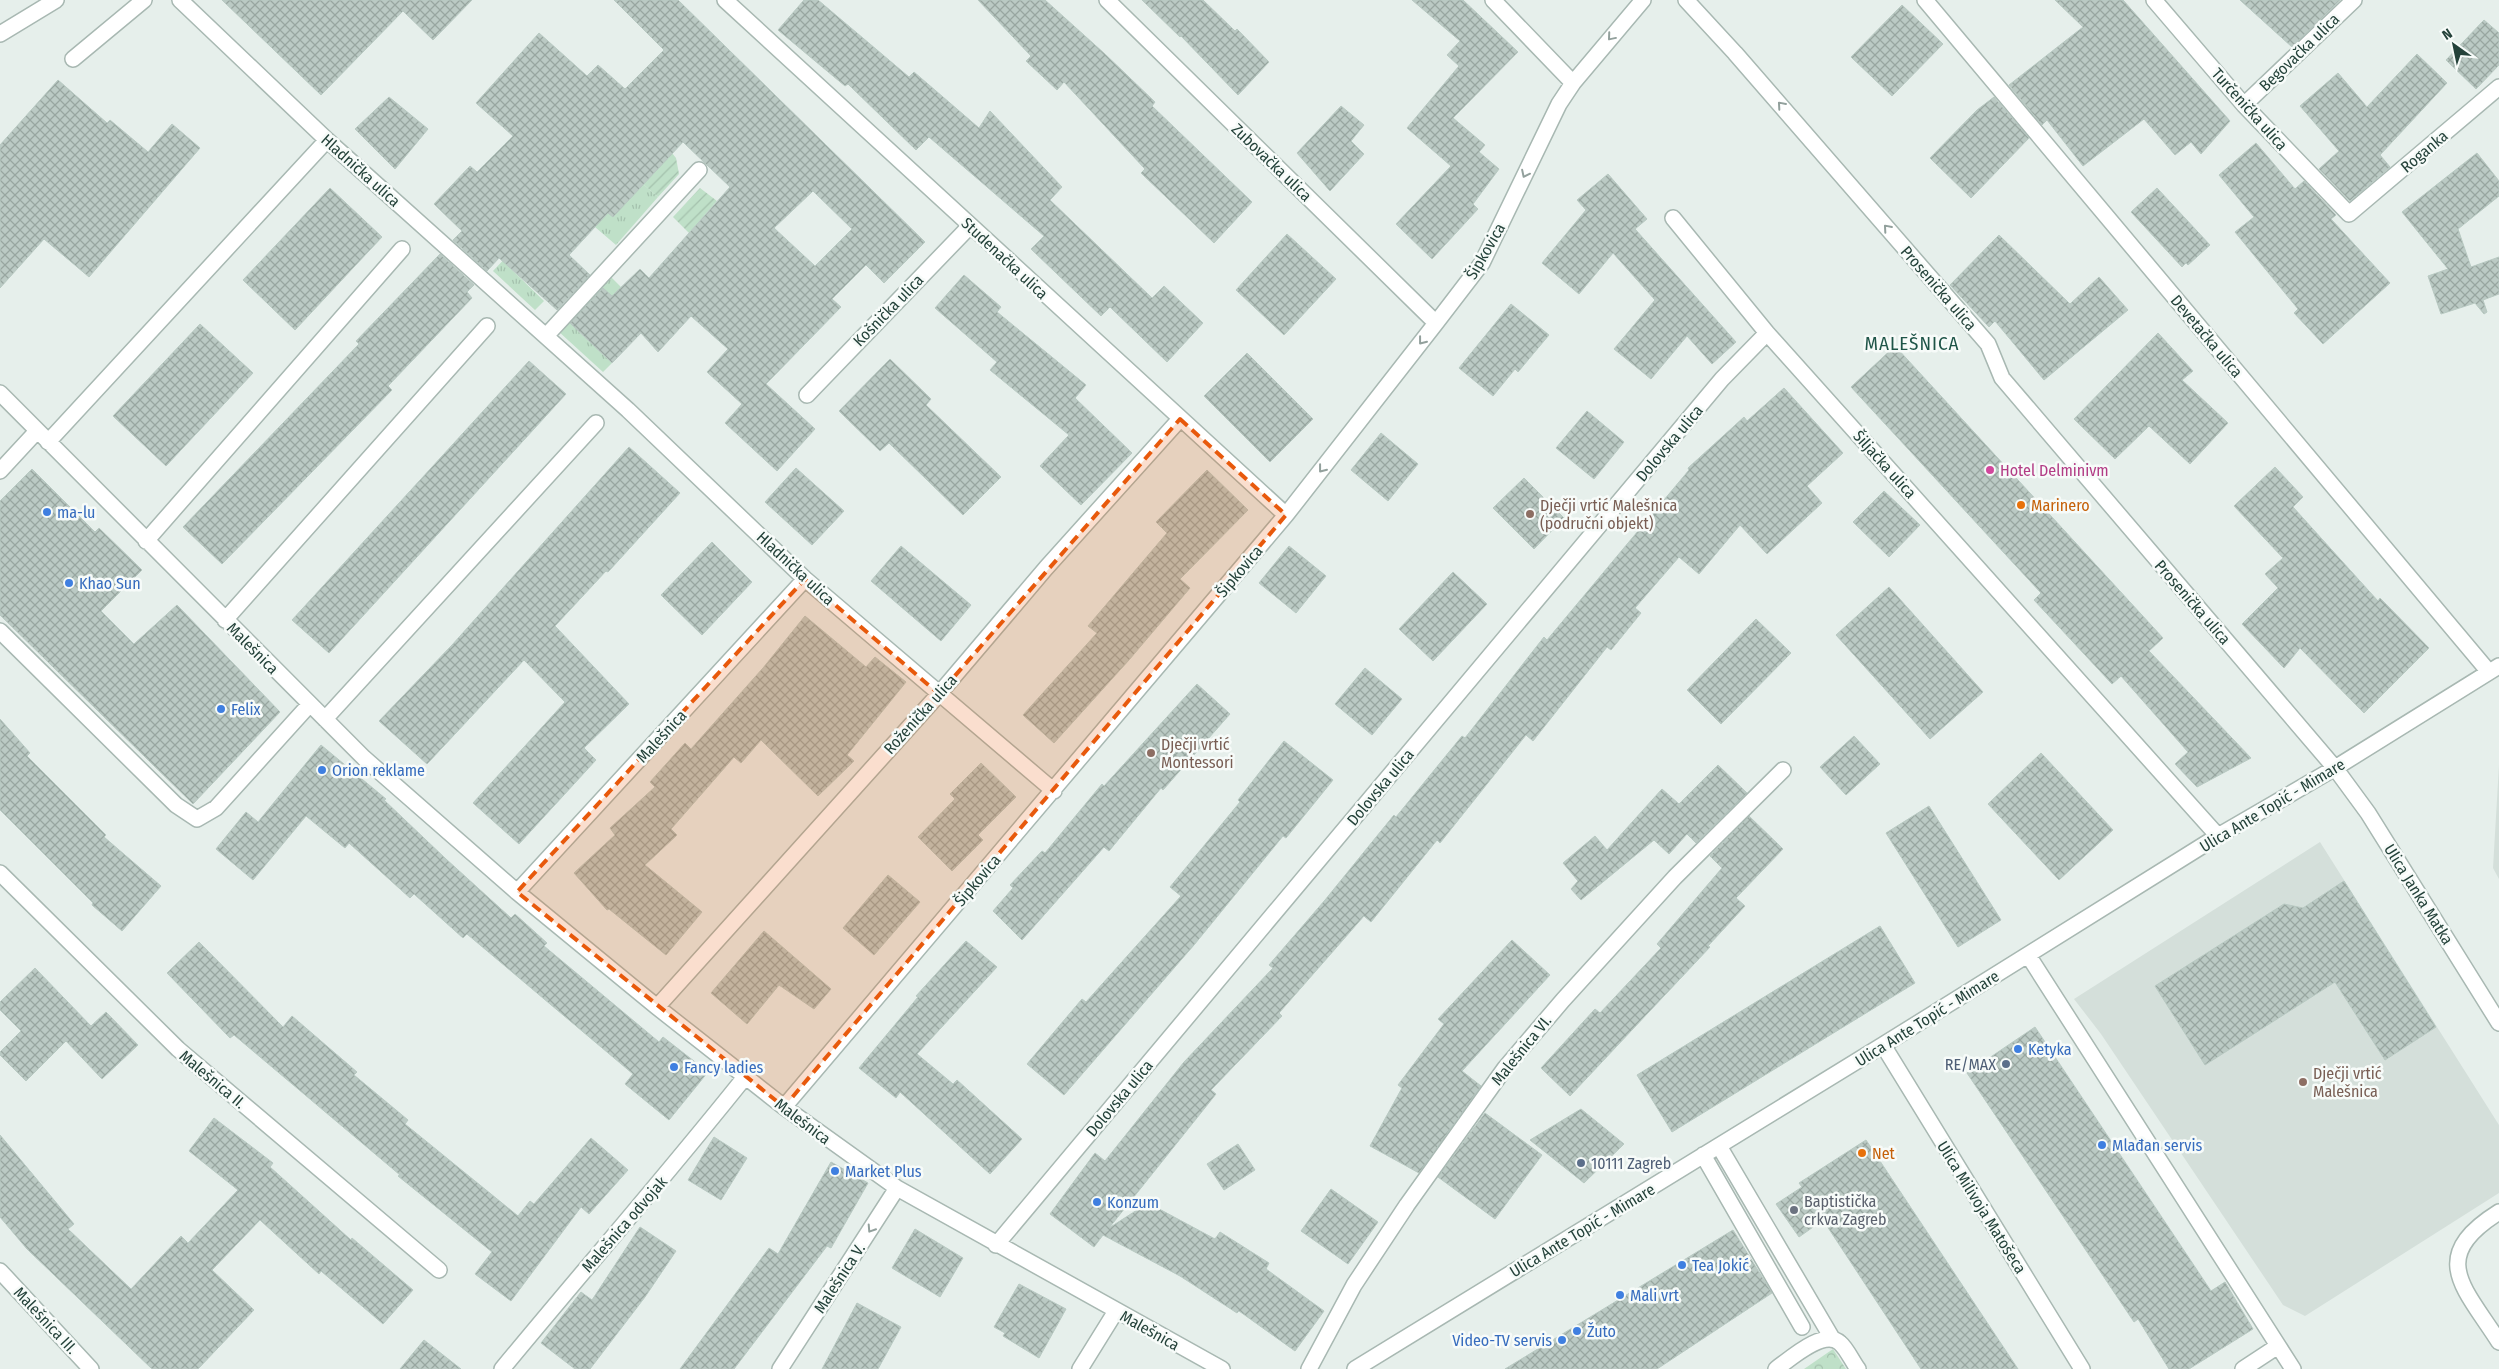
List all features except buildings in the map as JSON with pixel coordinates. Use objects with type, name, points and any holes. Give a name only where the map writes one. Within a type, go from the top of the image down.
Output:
[{"type":"street","points":[[0,34],[56,0]]},
{"type":"street","points":[[73,60],[144,0]]},
{"type":"street","name":"Hladnička ulica","points":[[180,0],[327,140],[628,410],[805,579],[1054,790]]},
{"type":"street","name":"Studenačka ulica","points":[[724,0],[1286,515]]},
{"type":"street","name":"Zubovačka ulica","points":[[1107,0],[1436,323]]},
{"type":"street","points":[[1493,0],[1573,84]]},
{"type":"street","name":"Šipkovica","points":[[784,1108],[1286,515],[1436,323],[1482,263],[1559,104],[1573,84],[1642,0]]},
{"type":"street","name":"Prosenička ulica","points":[[1686,0],[1735,52],[1988,344],[2002,378],[2335,768]]},
{"type":"street","name":"Devetačka ulica","points":[[1925,0],[2494,669]]},
{"type":"street","name":"Turčenička ulica","points":[[2154,0],[2244,105],[2349,214]]},
{"type":"street","name":"Begovačka ulica","points":[[2244,105],[2354,0]]},
{"type":"street","name":"Roganka","points":[[2349,214],[2499,87]]},
{"type":"street","points":[[48,442],[327,140]]},
{"type":"street","points":[[546,336],[699,170]]},
{"type":"street","name":"Šiljačka ulica","points":[[1673,218],[1767,334],[2218,836]]},
{"type":"street","name":"Košnička ulica","points":[[807,395],[970,226]]},
{"type":"street","points":[[146,541],[402,249]]},
{"type":"street","points":[[225,620],[488,326]]},
{"type":"street","name":"Dolovska ulica","points":[[996,1245],[1715,387],[1767,334]]},
{"type":"street","name":"Malešnica","points":[[0,394],[364,758],[517,892],[657,1007],[784,1108],[897,1188],[996,1245],[1060,1278],[1222,1369]]},
{"type":"street","name":"Roženička ulica","points":[[657,1007],[939,694],[1046,568],[1180,419]]},
{"type":"street","points":[[324,719],[596,423]]},
{"type":"street","points":[[0,471],[37,431]]},
{"type":"street","name":"Malešnica","points":[[517,892],[805,579]]},
{"type":"street","points":[[0,631],[176,804],[197,819],[216,808],[310,704]]},
{"type":"street","name":"Ulica Ante Topić - Mimare","points":[[1355,1369],[1883,1045],[2218,836],[2335,768],[2494,669]]},
{"type":"street","name":"Ulica Janka Matka","points":[[2335,768],[2368,813],[2499,1023]]},
{"type":"street","name":"Malešnica VI.","points":[[1309,1369],[1354,1285],[1407,1204],[1505,1068],[1563,1000],[1675,877],[1783,770]]},
{"type":"street","name":"Malešnica II.","points":[[0,873],[178,1049],[439,1270]]},
{"type":"street","points":[[2028,955],[2293,1369]]},
{"type":"street","name":"Ulica Milivoja Matošeca","points":[[1883,1045],[2082,1369]]},
{"type":"street","name":"Malešnica odvojak","points":[[502,1369],[631,1213],[667,1175],[745,1077]]},
{"type":"street","points":[[1719,1146],[1832,1338],[1841,1343],[1858,1369]]},
{"type":"street","points":[[1703,1155],[1802,1327]]},
{"type":"street","name":"Malešnica V.","points":[[780,1369],[897,1188]]},
{"type":"street","points":[[2499,1212],[2480,1224],[2466,1237],[2458,1253],[2456,1265],[2460,1282],[2499,1342]]},
{"type":"street","name":"Malešnica III.","points":[[0,1271],[92,1369]]},
{"type":"street","points":[[1080,1369],[1116,1311]]},
{"type":"street","points":[[1776,1369],[1821,1339],[1832,1338]]},
{"type":"street","points":[[2243,1369],[2278,1346]]},
{"type":"highlighted area","points":[[1180,419],[1286,515],[784,1107],[517,892],[805,579],[939,694]]},
{"type":"shaded area","points":[[2499,765],[2499,879],[2493,868]]},
{"type":"shaded area","name":"Dječji vrtić Malešnica","points":[[2320,842],[2499,1125],[2499,1193],[2305,1316],[2283,1305],[2101,1034],[2074,999]]},
{"type":"green space","points":[[672,153],[676,158],[679,174],[658,197],[643,184]]},
{"type":"green space","points":[[643,184],[658,197],[616,245],[595,227],[584,190]]},
{"type":"green space","points":[[700,188],[717,201],[689,233],[673,217]]},
{"type":"green space","points":[[544,217],[509,267],[544,301],[535,310],[493,271]]},
{"type":"green space","points":[[611,277],[621,287],[578,331],[612,363],[603,372],[558,331]]},
{"type":"green space","points":[[1833,1349],[1846,1369],[1804,1369]]},
{"type":"place","name":"Hotel Delminivm","points":[[1990,470]]},
{"type":"place","name":"Marinero","points":[[2021,505]]},
{"type":"place","name":"ma-lu","points":[[47,512]]},
{"type":"place","name":"Dječji vrtić Malešnica (područni objekt)","points":[[1530,514]]},
{"type":"place","name":"Khao Sun","points":[[69,583]]},
{"type":"place","name":"Felix","points":[[221,709]]},
{"type":"place","name":"Dječji vrtić Montessori","points":[[1151,753]]},
{"type":"place","name":"Orion reklame","points":[[322,770]]},
{"type":"place","name":"Ketyka","points":[[2018,1049]]},
{"type":"place","name":"RE/MAX","points":[[2006,1064]]},
{"type":"place","name":"Fancy ladies","points":[[674,1067]]},
{"type":"place","name":"Dječji vrtić Malešnica","points":[[2303,1082]]},
{"type":"place","name":"Mlađan servis","points":[[2102,1145]]},
{"type":"place","name":"Net","points":[[1862,1153]]},
{"type":"place","name":"10111 Zagreb","points":[[1581,1163]]},
{"type":"place","name":"Market Plus","points":[[835,1171]]},
{"type":"place","name":"Konzum","points":[[1097,1202]]},
{"type":"place","name":"Baptistička crkva Zagreb","points":[[1794,1210]]},
{"type":"place","name":"Tea Jokić","points":[[1682,1265]]},
{"type":"place","name":"Mali vrt","points":[[1620,1295]]},
{"type":"place","name":"Žuto","points":[[1577,1331]]},
{"type":"place","name":"Video-TV servis","points":[[1562,1340]]},
{"type":"district","name":"MALEŠNICA","points":[[1912,343]]}]
